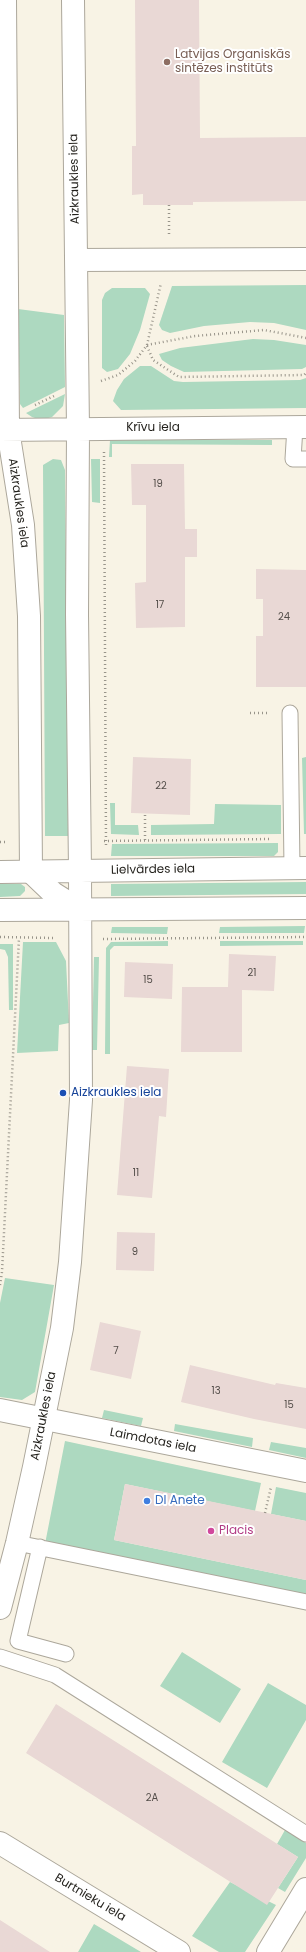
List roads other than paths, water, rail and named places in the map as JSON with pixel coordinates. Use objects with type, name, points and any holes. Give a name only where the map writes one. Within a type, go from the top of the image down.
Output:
[{"type":"street","name":"Aizkraukles iela","points":[[5,0],[4,430],[23,525],[29,616],[31,872]]},
{"type":"street","name":"Aizkraukles iela","points":[[1,1600],[17,1543],[62,1328],[70,1262],[81,1100],[77,614],[78,429],[73,0]]},
{"type":"street","points":[[76,260],[306,259]]},
{"type":"street","name":"Krīvu iela","points":[[4,430],[300,427]]},
{"type":"street","name":"Lielvārdes iela","points":[[0,872],[299,868]]},
{"type":"street","points":[[31,872],[53,893],[80,910]]},
{"type":"street","points":[[0,910],[306,908]]},
{"type":"street","name":"Laimdotas iela","points":[[0,1410],[306,1471]]},
{"type":"street","name":"Burtnieku iela","points":[[0,1843],[179,1952]]},
{"type":"street","points":[[268,1952],[306,1889]]},
{"type":"lane","points":[[300,427],[293,459],[306,459]]},
{"type":"lane","points":[[290,713],[292,839],[299,868]]},
{"type":"lane","points":[[17,1543],[306,1602]]},
{"type":"lane","points":[[40,1547],[18,1641],[66,1654]]},
{"type":"lane","points":[[0,1657],[55,1675],[306,1834]]},
{"type":"place","name":"Latvijas Organiskās sintēzes institūts","points":[[167,62]]},
{"type":"place","name":"Aizkraukles iela","points":[[63,1093]]},
{"type":"place","name":"DI Anete","points":[[147,1501]]},
{"type":"place","name":"Placis","points":[[211,1531]]}]
